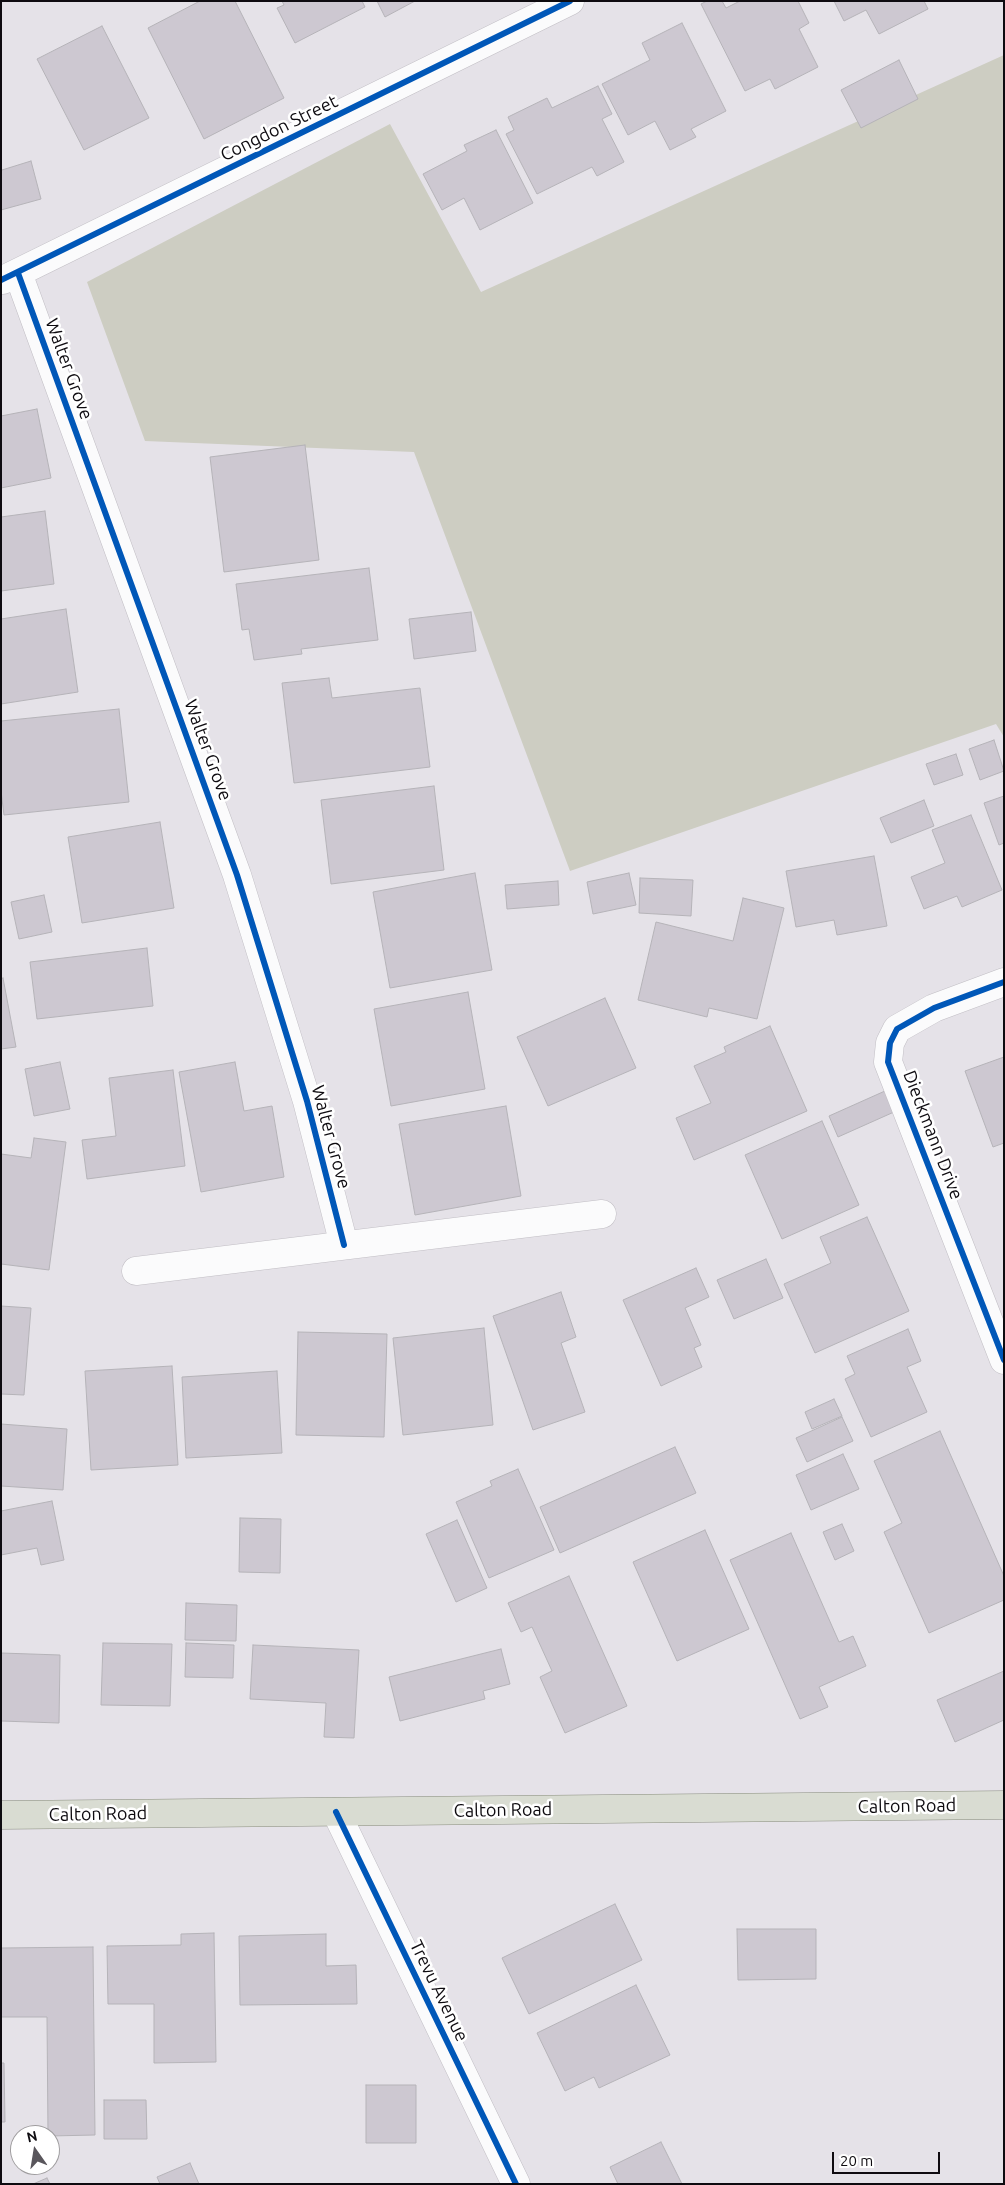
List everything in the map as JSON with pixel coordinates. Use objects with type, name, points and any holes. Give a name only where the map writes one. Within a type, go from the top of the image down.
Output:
[{"type":"main road","name":"Calton Road","points":[[1,1815],[1004,1804]]},
{"type":"street","name":"Congdon Street","points":[[10,277],[570,1]]},
{"type":"street","name":"Walter Grove","points":[[10,277],[238,875],[307,1101],[344,1245]]},
{"type":"street","name":"Dieckmann Drive","points":[[1004,982],[934,1008],[897,1029],[890,1043],[888,1062],[1004,1360]]},
{"type":"street","points":[[136,1271],[602,1214]]},
{"type":"street","name":"Trevu Avenue","points":[[336,1812],[516,2184]]},
{"type":"shaded area","points":[[1004,55],[1004,737],[996,724],[570,871],[414,452],[145,441],[87,282],[390,124],[481,292]]},
{"type":"building","points":[[200,1],[235,1],[284,98],[204,139],[148,28]]},
{"type":"building","points":[[282,1],[362,1],[365,7],[295,43],[277,8],[284,5]]},
{"type":"building","points":[[377,1],[415,1],[385,17]]},
{"type":"building","points":[[707,1],[722,1],[726,8],[740,1],[798,1],[809,23],[799,29],[818,67],[775,89],[770,79],[745,91],[701,4]]},
{"type":"building","points":[[834,1],[924,1],[928,9],[879,34],[866,10],[844,21]]},
{"type":"building","points":[[682,23],[726,111],[691,129],[696,137],[670,150],[655,121],[628,135],[602,84],[650,60],[642,43]]},
{"type":"building","points":[[102,26],[149,118],[84,150],[37,59]]},
{"type":"building","points":[[899,60],[918,99],[861,128],[841,90]]},
{"type":"building","points":[[598,86],[612,114],[602,119],[624,162],[597,176],[592,167],[537,194],[506,134],[514,130],[508,117],[547,98],[552,108]]},
{"type":"building","points":[[496,130],[533,203],[480,230],[464,198],[442,210],[423,174],[467,151],[464,145]]},
{"type":"building","points":[[31,161],[41,199],[1,210],[1,168],[2,170]]},
{"type":"building","points":[[37,409],[51,478],[1,488],[1,416]]},
{"type":"building","points":[[305,445],[319,560],[224,572],[210,457]]},
{"type":"building","points":[[45,511],[54,584],[1,591],[1,517]]},
{"type":"building","points":[[369,568],[378,640],[301,649],[302,654],[254,660],[249,629],[242,630],[236,584]]},
{"type":"building","points":[[66,609],[78,692],[1,704],[1,619]]},
{"type":"building","points":[[471,612],[476,651],[414,659],[409,619]]},
{"type":"building","points":[[329,678],[332,698],[420,688],[430,767],[294,783],[282,683]]},
{"type":"building","points":[[119,709],[129,802],[4,815],[1,791],[1,721]]},
{"type":"building","points":[[994,740],[1004,771],[980,780],[969,749]]},
{"type":"building","points":[[956,754],[963,775],[934,785],[926,764]]},
{"type":"building","points":[[434,786],[444,870],[331,884],[321,800]]},
{"type":"building","points":[[1004,796],[1004,843],[999,845],[984,803]]},
{"type":"building","points":[[924,800],[934,826],[891,843],[880,818]]},
{"type":"building","points":[[971,815],[1002,890],[962,907],[957,896],[924,909],[911,877],[945,863],[932,830]]},
{"type":"building","points":[[160,822],[174,908],[82,923],[68,837]]},
{"type":"building","points":[[874,856],[887,926],[837,935],[834,920],[796,927],[786,871]]},
{"type":"building","points":[[475,873],[492,970],[390,988],[373,892]]},
{"type":"building","points":[[629,873],[636,905],[593,914],[587,882]]},
{"type":"building","points":[[640,878],[693,880],[691,916],[639,913]]},
{"type":"building","points":[[558,881],[559,905],[507,909],[505,885]]},
{"type":"building","points":[[44,895],[52,932],[19,939],[11,902]]},
{"type":"building","points":[[743,898],[784,908],[757,1019],[709,1008],[707,1017],[638,1000],[656,922],[733,941]]},
{"type":"building","points":[[147,948],[153,1006],[37,1019],[30,962]]},
{"type":"building","points":[[3,978],[16,1047],[1,1049],[1,979]]},
{"type":"building","points":[[468,992],[485,1089],[391,1106],[374,1009]]},
{"type":"building","points":[[605,998],[636,1068],[548,1106],[517,1037]]},
{"type":"building","points":[[770,1026],[807,1111],[694,1160],[676,1118],[711,1103],[694,1066],[726,1052],[724,1047]]},
{"type":"building","points":[[1004,1057],[1004,1143],[993,1147],[965,1071]]},
{"type":"building","points":[[60,1062],[70,1109],[34,1116],[25,1069]]},
{"type":"building","points":[[235,1062],[244,1111],[272,1106],[284,1177],[201,1192],[179,1072]]},
{"type":"building","points":[[173,1070],[185,1166],[87,1179],[82,1140],[116,1136],[109,1078]]},
{"type":"building","points":[[885,1091],[894,1112],[838,1137],[829,1116]]},
{"type":"building","points":[[506,1106],[521,1196],[415,1215],[399,1124]]},
{"type":"building","points":[[822,1121],[859,1205],[782,1239],[745,1155]]},
{"type":"building","points":[[34,1138],[66,1142],[49,1270],[1,1264],[1,1154],[31,1158]]},
{"type":"building","points":[[867,1217],[909,1311],[815,1353],[784,1284],[831,1263],[820,1237]]},
{"type":"building","points":[[766,1259],[783,1298],[734,1319],[717,1280]]},
{"type":"building","points":[[696,1268],[709,1297],[685,1308],[701,1345],[694,1348],[702,1367],[661,1386],[623,1300]]},
{"type":"building","points":[[561,1292],[576,1337],[561,1343],[585,1412],[533,1430],[493,1316]]},
{"type":"building","points":[[1,1306],[31,1308],[24,1395],[1,1394]]},
{"type":"building","points":[[484,1328],[493,1425],[403,1435],[393,1338]]},
{"type":"building","points":[[908,1329],[921,1361],[907,1367],[927,1412],[871,1437],[845,1379],[855,1374],[847,1356]]},
{"type":"building","points":[[298,1332],[387,1334],[384,1437],[296,1435]]},
{"type":"building","points":[[172,1366],[178,1465],[91,1470],[85,1371]]},
{"type":"building","points":[[277,1371],[282,1453],[186,1458],[182,1377]]},
{"type":"building","points":[[834,1399],[842,1416],[812,1429],[805,1412]]},
{"type":"building","points":[[842,1417],[853,1441],[807,1462],[796,1438]]},
{"type":"building","points":[[1,1424],[67,1429],[63,1490],[1,1486]]},
{"type":"building","points":[[940,1431],[1004,1576],[1004,1600],[929,1633],[884,1532],[902,1523],[874,1461]]},
{"type":"building","points":[[675,1447],[696,1493],[560,1553],[540,1507]]},
{"type":"building","points":[[843,1454],[859,1489],[811,1510],[796,1475]]},
{"type":"building","points":[[518,1469],[554,1550],[489,1578],[456,1502],[492,1486],[490,1481]]},
{"type":"building","points":[[52,1501],[64,1560],[41,1565],[37,1548],[1,1555],[1,1511]]},
{"type":"building","points":[[240,1518],[281,1519],[280,1573],[239,1572]]},
{"type":"building","points":[[457,1520],[487,1588],[456,1602],[426,1534]]},
{"type":"building","points":[[842,1524],[854,1551],[835,1560],[823,1532]]},
{"type":"building","points":[[705,1530],[749,1629],[677,1661],[633,1562]]},
{"type":"building","points":[[791,1533],[839,1642],[853,1636],[866,1666],[819,1687],[828,1707],[800,1719],[730,1560]]},
{"type":"building","points":[[569,1576],[627,1706],[565,1733],[540,1677],[552,1671],[532,1627],[521,1632],[508,1603]]},
{"type":"building","points":[[186,1603],[237,1605],[236,1641],[185,1640]]},
{"type":"building","points":[[103,1643],[172,1644],[170,1706],[101,1705]]},
{"type":"building","points":[[186,1643],[234,1645],[233,1678],[185,1677]]},
{"type":"building","points":[[253,1645],[359,1650],[354,1738],[324,1737],[326,1703],[250,1699]]},
{"type":"building","points":[[501,1649],[510,1684],[483,1691],[485,1699],[400,1721],[389,1677]]},
{"type":"building","points":[[1,1653],[60,1655],[59,1723],[1,1721]]},
{"type":"building","points":[[1004,1671],[1004,1720],[955,1742],[937,1700]]},
{"type":"building","points":[[615,1904],[642,1960],[529,2014],[502,1958]]},
{"type":"building","points":[[737,1929],[816,1929],[816,1979],[738,1980]]},
{"type":"building","points":[[214,1933],[216,2062],[154,2063],[154,2004],[108,2004],[107,1946],[181,1945],[181,1934]]},
{"type":"building","points":[[326,1934],[326,1966],[356,1965],[357,2004],[240,2005],[239,1936]]},
{"type":"building","points":[[93,1947],[95,2135],[60,2136],[60,2125],[48,2125],[47,2017],[1,2017],[1,1948]]},
{"type":"building","points":[[636,1985],[670,2055],[599,2088],[594,2077],[565,2091],[537,2033]]},
{"type":"building","points":[[1,2063],[4,2063],[5,2122],[1,2122]]},
{"type":"building","points":[[366,2085],[416,2085],[416,2143],[366,2143]]},
{"type":"building","points":[[104,2100],[146,2100],[147,2139],[104,2139]]},
{"type":"building","points":[[661,2142],[682,2184],[618,2184],[610,2167]]},
{"type":"building","points":[[190,2163],[199,2184],[160,2184],[157,2177]]},
{"type":"building","points":[[47,2178],[50,2184],[33,2184]]},
{"type":"cycle path","points":[[1,280],[570,1]]},
{"type":"cycle path","points":[[18,273],[237,875],[307,1101],[344,1245]]},
{"type":"cycle path","points":[[1004,982],[934,1008],[897,1029],[890,1043],[888,1062],[1004,1360]]},
{"type":"cycle path","points":[[336,1812],[516,2184]]}]
